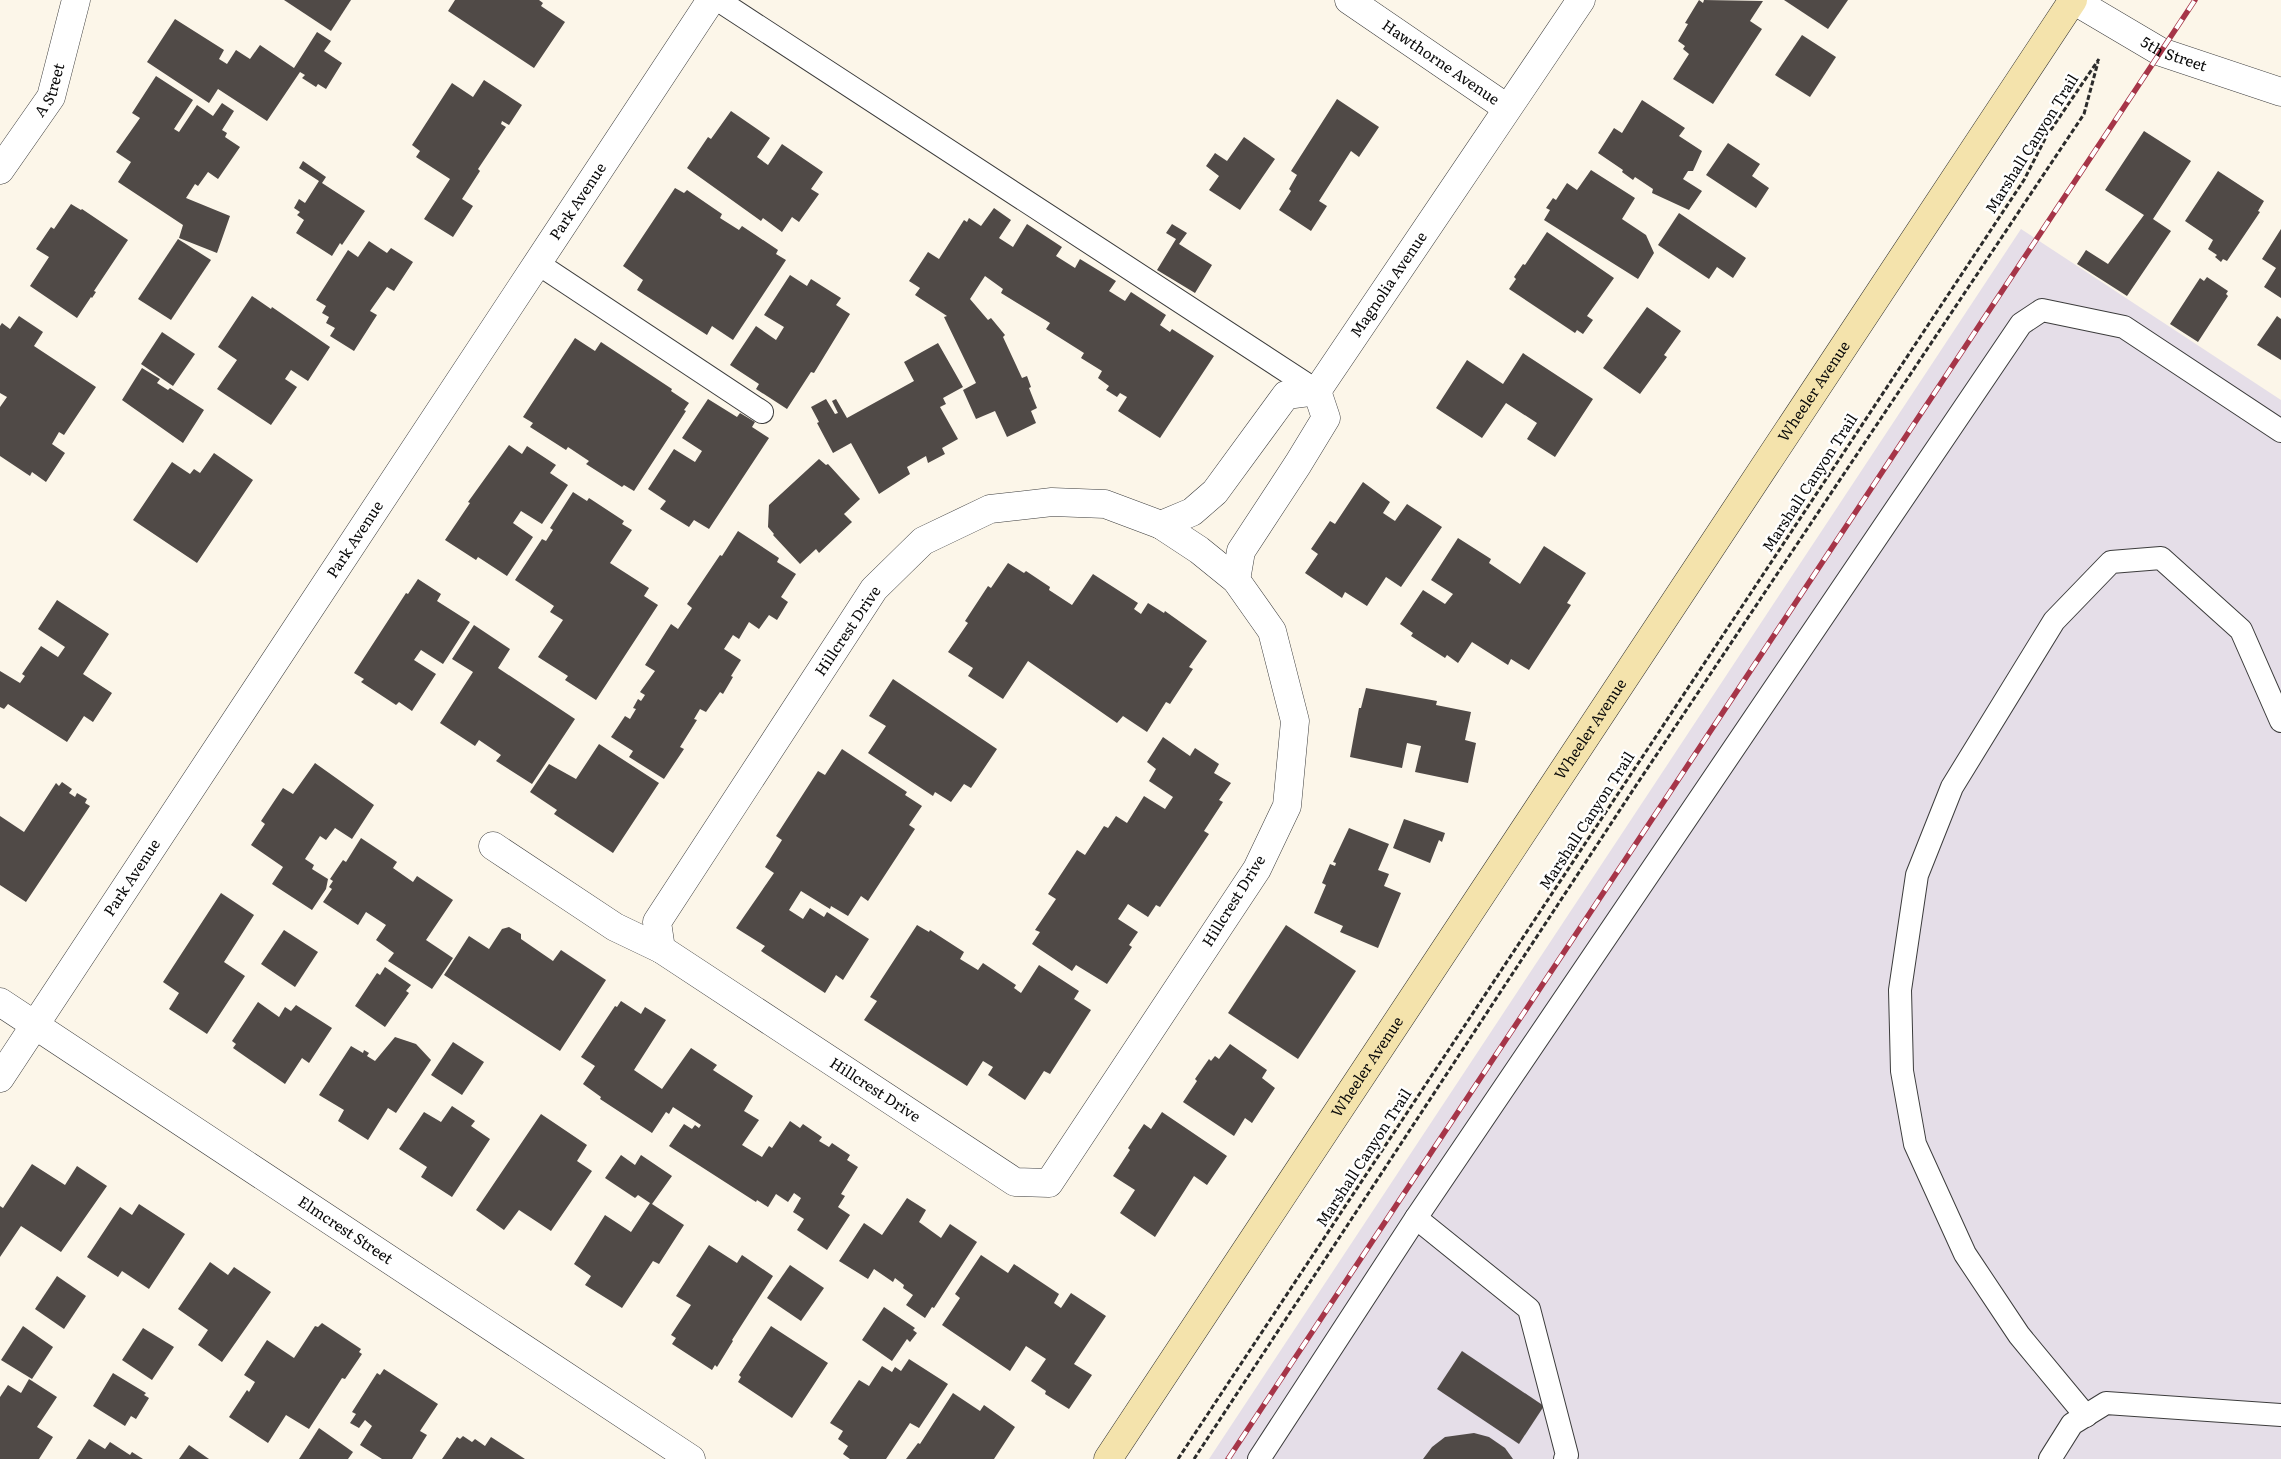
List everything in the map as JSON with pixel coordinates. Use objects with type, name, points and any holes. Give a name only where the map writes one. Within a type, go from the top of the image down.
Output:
[{"type":"main road","name":"Wheeler Avenue","points":[[1108,1459],[2073,0]]},
{"type":"street","name":"A Street","points":[[0,170],[51,97],[76,0]]},
{"type":"street","name":"Park Avenue","points":[[0,1078],[711,0]]},
{"type":"street","name":"Hawthorne Avenue","points":[[1349,0],[1507,108]]},
{"type":"street","name":"Magnolia Avenue","points":[[1317,391],[1581,0]]},
{"type":"street","name":"5th Street","points":[[2073,0],[2161,52],[2281,92]]},
{"type":"street","points":[[1161,525],[1192,512],[1216,492],[1286,395],[1317,391],[1326,418],[1298,464],[1252,530],[1241,551],[1236,580]]},
{"type":"street","name":"Hillcrest Drive","points":[[493,846],[615,927],[661,949],[1015,1182],[1049,1183],[1256,869],[1287,806],[1295,721],[1272,631],[1236,580],[1199,550],[1161,525],[1106,504],[1052,502],[990,509],[923,541],[874,589],[657,922],[661,949]]},
{"type":"street","name":"Elmcrest Street","points":[[0,1002],[691,1459]]},
{"type":"lane","points":[[718,0],[1317,391]]},
{"type":"lane","points":[[537,263],[762,412]]},
{"type":"lane","points":[[1259,1459],[1416,1218],[2021,324],[2042,310],[2124,327],[2281,431]]},
{"type":"lane","points":[[2086,1416],[2019,1335],[1965,1254],[1916,1144],[1902,1071],[1900,990],[1917,875],[1952,787],[2054,621],[2111,562],[2161,558],[2241,630],[2281,721]]},
{"type":"lane","points":[[1416,1218],[1529,1309],[1568,1458]]},
{"type":"lane","points":[[2050,1459],[2072,1424],[2106,1403],[2281,1415]]},
{"type":"path","name":"Marshall Canyon Trail","points":[[1178,1459],[2013,197],[2046,137],[2099,59],[2084,114],[1635,788],[1194,1459]]},
{"type":"shaded area","points":[[2021,229],[2281,400],[2281,1459],[1209,1459]]},
{"type":"building","points":[[284,0],[351,0],[331,31]]},
{"type":"building","points":[[455,0],[539,0],[543,3],[541,6],[565,22],[534,68],[448,11]]},
{"type":"building","points":[[1699,0],[1703,3],[1704,0],[1763,1],[1750,21],[1762,29],[1713,104],[1673,79],[1689,54],[1683,49],[1685,46],[1678,41],[1688,24],[1685,23]]},
{"type":"building","points":[[1784,0],[1848,0],[1828,29]]},
{"type":"building","points":[[175,19],[224,50],[219,59],[227,64],[236,50],[250,59],[260,45],[294,68],[317,32],[331,41],[324,51],[342,63],[326,89],[318,84],[316,87],[302,78],[305,75],[300,72],[267,121],[218,89],[209,103],[147,62]]},
{"type":"building","points":[[1802,35],[1836,57],[1810,97],[1775,75]]},
{"type":"building","points":[[156,76],[193,100],[174,129],[179,132],[197,105],[213,116],[222,103],[234,111],[222,130],[227,133],[225,137],[240,147],[218,179],[208,172],[198,186],[195,184],[186,198],[230,216],[217,253],[179,238],[183,225],[118,182],[131,162],[116,152],[140,118],[132,113]]},
{"type":"building","points":[[484,80],[522,105],[509,125],[502,121],[501,124],[506,127],[478,169],[480,171],[462,199],[473,206],[453,237],[424,219],[450,179],[416,157],[420,151],[412,145],[452,83],[473,97]]},
{"type":"building","points":[[1337,99],[1379,127],[1359,157],[1351,151],[1319,201],[1327,206],[1311,231],[1279,210],[1291,191],[1289,189],[1297,175],[1291,171]]},
{"type":"building","points":[[1642,100],[1685,128],[1679,136],[1702,151],[1693,171],[1688,171],[1683,179],[1702,191],[1689,210],[1652,193],[1653,189],[1635,177],[1633,180],[1622,172],[1623,170],[1598,153],[1614,128],[1622,133]]},
{"type":"building","points":[[731,111],[770,138],[757,157],[768,165],[782,144],[823,172],[811,189],[819,194],[799,222],[792,217],[782,232],[763,218],[761,221],[687,168],[708,137],[711,139]]},
{"type":"building","points":[[2144,131],[2191,161],[2153,219],[2171,231],[2127,296],[2077,264],[2086,250],[2108,264],[2144,215],[2105,190]]},
{"type":"building","points":[[1244,137],[1275,159],[1240,210],[1209,190],[1219,176],[1206,166],[1215,153],[1227,161]]},
{"type":"building","points":[[1728,143],[1760,164],[1752,176],[1769,188],[1756,208],[1706,175]]},
{"type":"building","points":[[303,161],[326,177],[322,183],[365,211],[342,245],[340,243],[332,256],[296,233],[304,220],[297,215],[300,212],[294,208],[299,199],[305,203],[319,181],[299,168]]},
{"type":"building","points":[[1591,170],[1635,198],[1622,219],[1646,235],[1654,253],[1638,279],[1544,220],[1550,210],[1546,208],[1553,198],[1556,200],[1567,183],[1577,190]]},
{"type":"building","points":[[2218,171],[2264,201],[2258,211],[2260,212],[2227,261],[2223,259],[2221,262],[2215,257],[2217,255],[2208,249],[2213,240],[2185,221]]},
{"type":"building","points":[[675,188],[684,193],[687,190],[722,214],[720,218],[739,230],[742,226],[778,250],[776,254],[786,260],[733,340],[712,326],[707,335],[637,290],[643,280],[623,266]]},
{"type":"building","points":[[71,204],[82,209],[128,240],[94,291],[96,292],[77,318],[30,286],[49,257],[36,249],[51,227],[54,229]]},
{"type":"building","points":[[994,208],[1011,220],[999,238],[1013,247],[1027,224],[1062,247],[1056,256],[1075,268],[1080,259],[1116,281],[1109,291],[1125,301],[1131,292],[1166,315],[1160,325],[1170,332],[1172,329],[1214,356],[1160,438],[1118,411],[1127,397],[1120,393],[1117,397],[1106,390],[1109,386],[1098,378],[1102,371],[1081,358],[1084,353],[1046,329],[1050,323],[1001,293],[1003,289],[985,276],[970,299],[988,320],[991,318],[1005,335],[1003,337],[1022,378],[1027,376],[1031,387],[1029,388],[1037,408],[1031,411],[1036,423],[1007,437],[995,411],[976,419],[963,390],[976,383],[944,317],[947,316],[915,295],[920,288],[909,281],[928,252],[939,259],[964,220],[967,222],[969,218],[981,226]]},
{"type":"building","points":[[1679,213],[1746,258],[1733,278],[1717,267],[1709,279],[1658,245]]},
{"type":"building","points":[[1172,224],[1187,233],[1179,244],[1212,265],[1195,293],[1157,270],[1176,239],[1166,233]]},
{"type":"building","points":[[2281,229],[2281,298],[2264,287],[2276,268],[2262,259]]},
{"type":"building","points":[[1547,232],[1614,278],[1587,316],[1593,320],[1583,334],[1577,330],[1575,333],[1509,289],[1516,279],[1514,277],[1523,264],[1525,265]]},
{"type":"building","points":[[178,239],[211,260],[171,320],[138,299]]},
{"type":"building","points":[[369,241],[387,253],[391,248],[413,262],[394,291],[387,287],[370,311],[377,315],[354,351],[330,336],[335,328],[326,323],[329,317],[322,313],[326,306],[316,300],[348,250],[358,257]]},
{"type":"building","points":[[790,275],[807,286],[811,279],[841,298],[836,305],[850,314],[814,373],[811,372],[787,409],[756,389],[759,384],[730,365],[756,326],[776,340],[784,327],[764,315]]},
{"type":"building","points":[[2207,277],[2228,291],[2226,294],[2228,296],[2198,342],[2170,324],[2200,278],[2204,281]]},
{"type":"building","points":[[252,296],[271,309],[272,307],[330,347],[308,381],[291,370],[285,379],[297,387],[271,425],[217,389],[237,360],[218,347]]},
{"type":"building","points":[[1647,307],[1681,331],[1664,355],[1667,357],[1640,394],[1603,368]]},
{"type":"building","points":[[19,316],[43,332],[34,346],[96,387],[64,435],[59,432],[52,444],[65,453],[46,482],[32,472],[30,476],[0,456],[0,407],[7,397],[0,393],[0,326],[2,323],[10,329]]},
{"type":"building","points":[[2277,316],[2281,319],[2281,360],[2257,345]]},
{"type":"building","points":[[162,332],[195,354],[173,386],[141,364]]},
{"type":"building","points":[[575,338],[595,351],[601,342],[672,389],[671,391],[689,403],[684,410],[686,411],[634,491],[624,485],[622,487],[586,464],[589,461],[568,447],[566,450],[530,427],[533,423],[523,417]]},
{"type":"building","points":[[938,343],[963,387],[943,398],[946,404],[940,407],[958,439],[942,448],[945,454],[928,463],[926,456],[907,467],[910,474],[879,494],[851,443],[833,453],[811,407],[826,399],[835,414],[838,413],[832,401],[836,399],[847,418],[914,381],[904,362]]},
{"type":"building","points":[[1523,353],[1593,399],[1555,457],[1527,439],[1537,423],[1506,403],[1482,438],[1436,408],[1467,360],[1503,384]]},
{"type":"building","points":[[142,368],[160,379],[157,383],[168,390],[170,388],[204,410],[183,443],[122,400]]},
{"type":"building","points":[[708,399],[737,417],[740,413],[755,422],[752,427],[769,438],[709,529],[694,520],[689,527],[660,509],[666,501],[648,489],[674,449],[695,462],[702,451],[682,438]]},
{"type":"building","points":[[509,445],[522,454],[527,446],[556,465],[550,473],[568,485],[542,524],[521,511],[513,523],[533,537],[507,576],[478,557],[476,560],[445,540],[470,503],[468,502]]},
{"type":"building","points":[[214,453],[253,480],[197,563],[133,520],[172,462],[190,474],[194,469],[200,473]]},
{"type":"building","points":[[819,459],[826,465],[828,464],[860,499],[844,514],[852,522],[819,553],[816,549],[800,564],[768,527],[769,505]]},
{"type":"building","points":[[1363,482],[1390,502],[1383,513],[1395,521],[1407,504],[1442,527],[1401,587],[1386,577],[1367,606],[1345,592],[1342,598],[1305,573],[1318,554],[1311,549],[1330,521],[1335,524]]},
{"type":"building","points":[[573,492],[587,501],[589,498],[624,521],[622,524],[632,530],[610,563],[649,588],[644,596],[658,605],[596,700],[565,680],[568,676],[538,657],[563,620],[550,612],[554,606],[515,580],[542,539],[546,541],[553,530],[550,528]]},
{"type":"building","points":[[738,531],[779,558],[777,562],[796,574],[781,597],[788,602],[777,620],[769,615],[759,629],[749,622],[739,639],[733,635],[724,649],[741,660],[731,676],[733,677],[723,694],[720,692],[706,712],[700,709],[694,719],[697,720],[680,747],[684,749],[664,779],[629,757],[633,751],[611,737],[625,716],[630,719],[636,709],[633,708],[638,699],[641,701],[645,695],[640,692],[655,671],[645,665],[671,624],[678,629],[692,608],[687,604]]},
{"type":"building","points":[[1458,538],[1491,559],[1489,563],[1520,584],[1544,546],[1586,573],[1567,603],[1571,605],[1529,670],[1511,659],[1508,665],[1472,642],[1458,663],[1447,655],[1445,658],[1411,636],[1413,633],[1400,624],[1423,590],[1445,604],[1453,594],[1431,580]]},
{"type":"building","points":[[1008,563],[1024,573],[1026,571],[1050,587],[1049,590],[1072,605],[1093,574],[1138,603],[1134,609],[1141,614],[1148,603],[1164,613],[1165,611],[1207,641],[1189,667],[1193,669],[1170,704],[1166,702],[1147,732],[1123,716],[1117,723],[1028,661],[1003,699],[968,676],[973,668],[948,652],[968,623],[965,621],[988,586],[991,588]]},
{"type":"building","points":[[418,579],[441,594],[437,601],[470,622],[443,664],[421,650],[414,660],[436,674],[412,711],[399,702],[396,705],[361,682],[364,679],[354,673],[406,593],[408,594]]},
{"type":"building","points":[[57,600],[109,634],[83,674],[112,693],[93,722],[84,716],[67,742],[8,704],[4,709],[0,707],[0,671],[20,683],[25,676],[22,674],[41,646],[58,657],[65,647],[38,629]]},
{"type":"building","points":[[474,625],[510,649],[498,668],[575,719],[532,784],[496,761],[501,755],[479,740],[475,746],[440,723],[473,672],[452,659]]},
{"type":"building","points":[[893,679],[997,749],[971,788],[964,784],[951,802],[935,792],[933,796],[868,753],[886,726],[869,716]]},
{"type":"building","points":[[1366,688],[1437,701],[1436,705],[1471,712],[1465,740],[1476,743],[1468,783],[1415,772],[1421,746],[1407,743],[1402,768],[1350,757],[1359,708],[1361,708]]},
{"type":"building","points":[[1163,737],[1190,756],[1195,748],[1219,764],[1214,773],[1231,783],[1219,800],[1223,802],[1204,831],[1209,834],[1160,907],[1156,905],[1148,917],[1128,904],[1118,919],[1138,932],[1129,945],[1132,947],[1107,984],[1076,965],[1072,971],[1032,944],[1040,932],[1035,930],[1056,899],[1048,894],[1077,850],[1085,855],[1104,826],[1108,828],[1116,816],[1127,823],[1144,796],[1165,809],[1173,797],[1149,781],[1156,769],[1147,762]]},
{"type":"building","points":[[599,744],[659,783],[613,853],[554,814],[557,810],[530,792],[549,764],[576,779]]},
{"type":"building","points":[[842,749],[907,792],[905,795],[922,806],[909,825],[915,829],[868,901],[861,896],[848,916],[831,906],[830,909],[801,891],[789,910],[803,919],[810,908],[824,917],[827,912],[869,939],[843,980],[836,975],[825,993],[761,951],[765,946],[736,928],[774,873],[765,867],[782,840],[776,836],[818,771],[825,775]]},
{"type":"building","points":[[315,763],[374,805],[352,839],[335,828],[326,840],[320,836],[305,859],[314,865],[312,869],[328,879],[326,889],[312,910],[272,884],[283,867],[251,845],[265,824],[261,821],[283,788],[293,794]]},
{"type":"building","points":[[62,782],[72,789],[69,793],[75,797],[77,793],[87,799],[85,803],[90,806],[26,902],[0,885],[0,816],[24,832],[56,783],[59,786]]},
{"type":"building","points":[[1404,819],[1445,833],[1442,842],[1439,840],[1430,863],[1393,848]]},
{"type":"building","points":[[1349,828],[1389,844],[1378,870],[1389,874],[1384,886],[1401,893],[1378,948],[1340,932],[1343,926],[1314,913],[1326,885],[1322,883],[1330,864],[1335,866],[1336,863],[1333,862]]},
{"type":"building","points":[[361,838],[397,862],[393,868],[413,882],[417,876],[453,900],[426,940],[453,958],[432,989],[388,961],[394,953],[376,940],[386,925],[366,912],[358,925],[323,902],[332,889],[329,887],[333,881],[330,879],[343,860],[346,862]]},
{"type":"building","points":[[221,893],[254,915],[224,962],[245,976],[207,1034],[169,1009],[179,993],[163,982]]},
{"type":"building","points":[[917,925],[929,932],[930,930],[964,952],[960,959],[978,970],[983,963],[1016,985],[1014,988],[1021,993],[1039,965],[1079,991],[1074,999],[1091,1010],[1050,1074],[1044,1071],[1025,1100],[988,1075],[993,1067],[983,1061],[967,1086],[864,1020],[877,1001],[870,997]]},
{"type":"building","points":[[1286,925],[1356,971],[1298,1059],[1228,1013]]},
{"type":"building","points":[[509,927],[521,934],[521,939],[553,961],[561,950],[606,980],[560,1051],[444,975],[469,936],[489,949],[502,929]]},
{"type":"building","points":[[284,930],[318,952],[295,987],[261,964]]},
{"type":"building","points":[[385,967],[411,985],[406,991],[409,993],[385,1027],[355,1006],[377,973],[380,975]]},
{"type":"building","points":[[621,1001],[641,1014],[645,1007],[666,1020],[634,1070],[662,1089],[691,1048],[717,1065],[713,1070],[753,1096],[744,1111],[759,1120],[742,1145],[762,1157],[769,1146],[772,1148],[790,1121],[800,1128],[803,1124],[822,1137],[819,1141],[829,1147],[832,1143],[850,1155],[847,1160],[858,1167],[841,1194],[845,1196],[838,1207],[850,1215],[827,1250],[797,1230],[804,1219],[793,1212],[801,1198],[794,1193],[788,1202],[776,1194],[768,1207],[757,1200],[756,1202],[669,1146],[684,1124],[692,1129],[695,1125],[699,1128],[701,1125],[673,1107],[669,1114],[666,1112],[652,1133],[600,1099],[601,1097],[583,1084],[595,1066],[581,1057],[615,1006],[617,1007]]},
{"type":"building","points":[[258,1002],[279,1017],[285,1007],[291,1011],[296,1005],[332,1028],[309,1063],[302,1058],[285,1084],[233,1048],[236,1044],[232,1041]]},
{"type":"building","points":[[395,1037],[416,1044],[431,1060],[396,1113],[388,1108],[368,1140],[338,1121],[344,1110],[319,1095],[351,1046],[363,1053],[364,1050],[369,1053],[367,1056],[375,1061]]},
{"type":"building","points":[[453,1042],[484,1062],[462,1095],[431,1075]]},
{"type":"building","points":[[1230,1044],[1267,1070],[1262,1078],[1275,1088],[1252,1123],[1245,1118],[1234,1136],[1183,1102],[1197,1081],[1195,1079],[1209,1059],[1211,1061],[1215,1056],[1219,1059]]},
{"type":"building","points":[[452,1106],[475,1121],[471,1126],[490,1139],[452,1197],[421,1177],[427,1167],[399,1149],[424,1112],[441,1122]]},
{"type":"building","points":[[1162,1112],[1227,1156],[1207,1185],[1194,1176],[1155,1237],[1120,1213],[1135,1190],[1113,1176],[1144,1124],[1151,1129]]},
{"type":"building","points":[[541,1114],[587,1145],[577,1161],[592,1171],[551,1231],[519,1210],[504,1230],[476,1210]]},
{"type":"building","points":[[621,1155],[635,1165],[641,1155],[672,1176],[652,1204],[684,1225],[659,1264],[653,1261],[622,1308],[585,1285],[591,1276],[574,1264],[605,1215],[631,1232],[650,1203],[638,1195],[635,1198],[605,1178]]},
{"type":"building","points":[[32,1164],[65,1185],[77,1166],[107,1186],[61,1252],[21,1226],[0,1257],[0,1206],[3,1208]]},
{"type":"building","points":[[907,1198],[926,1210],[919,1222],[941,1238],[950,1224],[977,1242],[934,1308],[932,1307],[925,1318],[906,1305],[913,1295],[903,1288],[904,1285],[895,1278],[893,1282],[874,1269],[868,1279],[839,1261],[864,1223],[882,1235]]},
{"type":"building","points":[[139,1204],[185,1234],[149,1289],[122,1271],[118,1277],[87,1257],[120,1207],[132,1215]]},
{"type":"building","points":[[709,1245],[737,1263],[742,1255],[773,1276],[717,1367],[715,1365],[712,1370],[672,1344],[676,1338],[671,1335],[691,1305],[676,1296]]},
{"type":"building","points":[[981,1255],[1008,1273],[1014,1264],[1059,1294],[1054,1303],[1061,1308],[1071,1293],[1106,1316],[1074,1364],[1092,1375],[1069,1409],[1045,1394],[1046,1391],[1031,1381],[1046,1359],[1026,1346],[1010,1371],[942,1325],[960,1298],[955,1294]]},
{"type":"building","points":[[210,1262],[228,1275],[234,1267],[271,1292],[222,1362],[198,1345],[208,1330],[178,1309]]},
{"type":"building","points":[[790,1265],[824,1288],[801,1321],[767,1298]]},
{"type":"building","points":[[57,1276],[86,1296],[64,1329],[35,1309]]},
{"type":"building","points":[[884,1307],[915,1328],[913,1330],[917,1333],[910,1342],[907,1339],[892,1361],[862,1340]]},
{"type":"building","points":[[322,1323],[361,1349],[359,1352],[362,1354],[345,1379],[342,1378],[309,1429],[286,1415],[268,1443],[229,1417],[247,1390],[249,1392],[255,1382],[244,1375],[267,1340],[294,1358],[315,1326],[318,1327]]},
{"type":"building","points":[[23,1326],[53,1347],[32,1379],[1,1360]]},
{"type":"building","points":[[771,1326],[828,1363],[792,1418],[738,1382],[741,1377],[739,1375]]},
{"type":"building","points":[[143,1328],[174,1347],[152,1380],[122,1360]]},
{"type":"building","points":[[1462,1351],[1544,1406],[1519,1444],[1437,1389]]},
{"type":"building","points":[[909,1359],[948,1384],[919,1428],[910,1423],[886,1459],[850,1459],[843,1454],[848,1446],[838,1439],[843,1431],[830,1423],[859,1380],[869,1386],[882,1366],[892,1372],[895,1367],[901,1371]]},
{"type":"building","points":[[384,1369],[438,1404],[420,1431],[427,1435],[412,1459],[382,1459],[360,1445],[372,1426],[365,1420],[359,1428],[350,1423],[356,1414],[352,1412],[377,1373],[380,1375]]},
{"type":"building","points":[[113,1373],[146,1393],[144,1395],[149,1398],[136,1419],[131,1416],[125,1426],[93,1406]]},
{"type":"building","points":[[29,1379],[57,1397],[37,1427],[53,1437],[39,1459],[0,1459],[0,1397],[8,1385],[21,1393]]},
{"type":"building","points":[[953,1393],[980,1411],[984,1405],[1015,1427],[994,1459],[906,1459],[918,1443],[920,1444]]},
{"type":"building","points":[[319,1428],[353,1452],[348,1459],[299,1459]]},
{"type":"building","points":[[1474,1433],[1489,1437],[1505,1448],[1513,1459],[1423,1459],[1432,1447],[1445,1437]]},
{"type":"building","points":[[463,1436],[472,1442],[475,1439],[485,1446],[491,1437],[525,1459],[442,1459],[457,1437],[460,1439]]},
{"type":"building","points":[[89,1439],[105,1449],[110,1442],[130,1455],[132,1452],[143,1459],[76,1459]]},
{"type":"building","points":[[189,1445],[209,1459],[179,1459]]},
{"type":"railway","points":[[1228,1459],[2195,0]]}]
